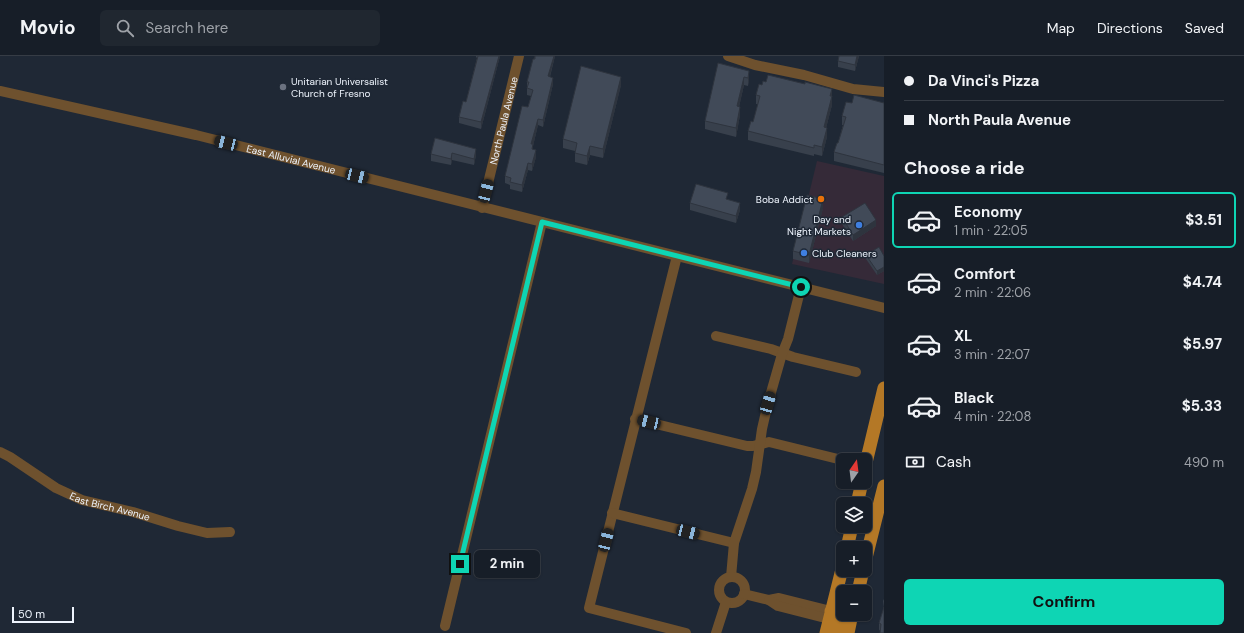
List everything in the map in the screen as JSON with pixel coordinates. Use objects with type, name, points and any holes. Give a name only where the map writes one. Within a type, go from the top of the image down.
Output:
[{"type":"main road","points":[[868,453],[884,388]]},
{"type":"main road","points":[[872,541],[880,515],[884,486]]},
{"type":"main road","points":[[826,633],[840,577]]},
{"type":"main road","points":[[830,615],[837,616],[839,620],[837,633]]},
{"type":"main road","points":[[848,633],[851,621]]},
{"type":"street","name":"North Paula Avenue","points":[[482,208],[519,56]]},
{"type":"street","points":[[728,56],[756,65],[804,75],[853,89],[884,92]]},
{"type":"street","name":"East Alluvial Avenue","points":[[0,91],[203,137],[884,308]]},
{"type":"street","points":[[445,626],[542,222]]},
{"type":"street","points":[[677,256],[635,419],[589,608],[686,633]]},
{"type":"street","points":[[731,577],[734,543],[752,489],[768,403],[782,353],[788,338],[801,287]]},
{"type":"street","points":[[716,336],[856,372]]},
{"type":"street","points":[[635,419],[747,446],[769,442],[836,459]]},
{"type":"street","name":"East Birch Avenue","points":[[0,452],[10,457],[56,488],[82,500],[133,512],[207,533],[230,532]]},
{"type":"street","points":[[612,513],[734,543]]},
{"type":"street","points":[[731,577],[742,583],[744,587],[744,594],[738,602],[726,602],[720,595],[719,587],[724,580],[731,577]]},
{"type":"street","points":[[744,594],[769,600],[779,598],[830,615]]},
{"type":"street","points":[[716,633],[726,602]]},
{"type":"shaded area","points":[[817,161],[884,176],[884,284],[792,264]]},
{"type":"building","points":[[478,56],[499,56],[481,122],[459,117],[463,101],[466,102]]},
{"type":"building","points":[[535,56],[554,56],[548,76],[553,78],[543,120],[538,119],[531,144],[533,144],[532,149],[536,150],[532,164],[528,163],[522,185],[510,182],[511,178],[505,176],[522,106],[528,107],[533,90],[527,88],[529,82],[527,82]]},
{"type":"building","points":[[839,56],[857,56],[855,65],[838,61]]},
{"type":"building","points":[[718,63],[749,71],[748,78],[744,77],[737,106],[740,107],[736,128],[705,121]]},
{"type":"building","points":[[581,66],[621,77],[603,149],[590,146],[587,156],[575,153],[577,143],[563,139]]},
{"type":"building","points":[[768,75],[832,89],[830,96],[832,96],[824,127],[827,128],[822,147],[814,145],[814,148],[748,131],[751,121],[753,122],[760,96],[756,95],[759,84],[762,85],[763,81],[766,82]]},
{"type":"building","points":[[854,95],[884,103],[884,165],[834,152],[846,117],[842,116],[846,102],[852,103]]},
{"type":"building","points":[[435,138],[476,149],[474,159],[452,153],[451,159],[431,154]]},
{"type":"building","points":[[696,184],[728,193],[726,199],[740,203],[736,216],[690,203]]},
{"type":"building","points":[[807,195],[823,199],[809,255],[793,251]]},
{"type":"building","name":"Day and Night Markets","points":[[865,203],[876,220],[853,235],[842,217]]},
{"type":"building","points":[[879,247],[884,256],[884,267],[877,271],[866,255]]},
{"type":"building","points":[[884,607],[884,633],[880,633],[881,624],[879,623]]},
{"type":"place","name":"Unitarian Universalist Church of Fresno","points":[[283,87]]},
{"type":"place","name":"Boba Addict","points":[[821,199]]},
{"type":"place","name":"Day and Night Markets","points":[[859,225]]},
{"type":"place","name":"Club Cleaners","points":[[804,253]]},
{"type":"route","points":[[460,564],[542,222],[801,287]]}]
